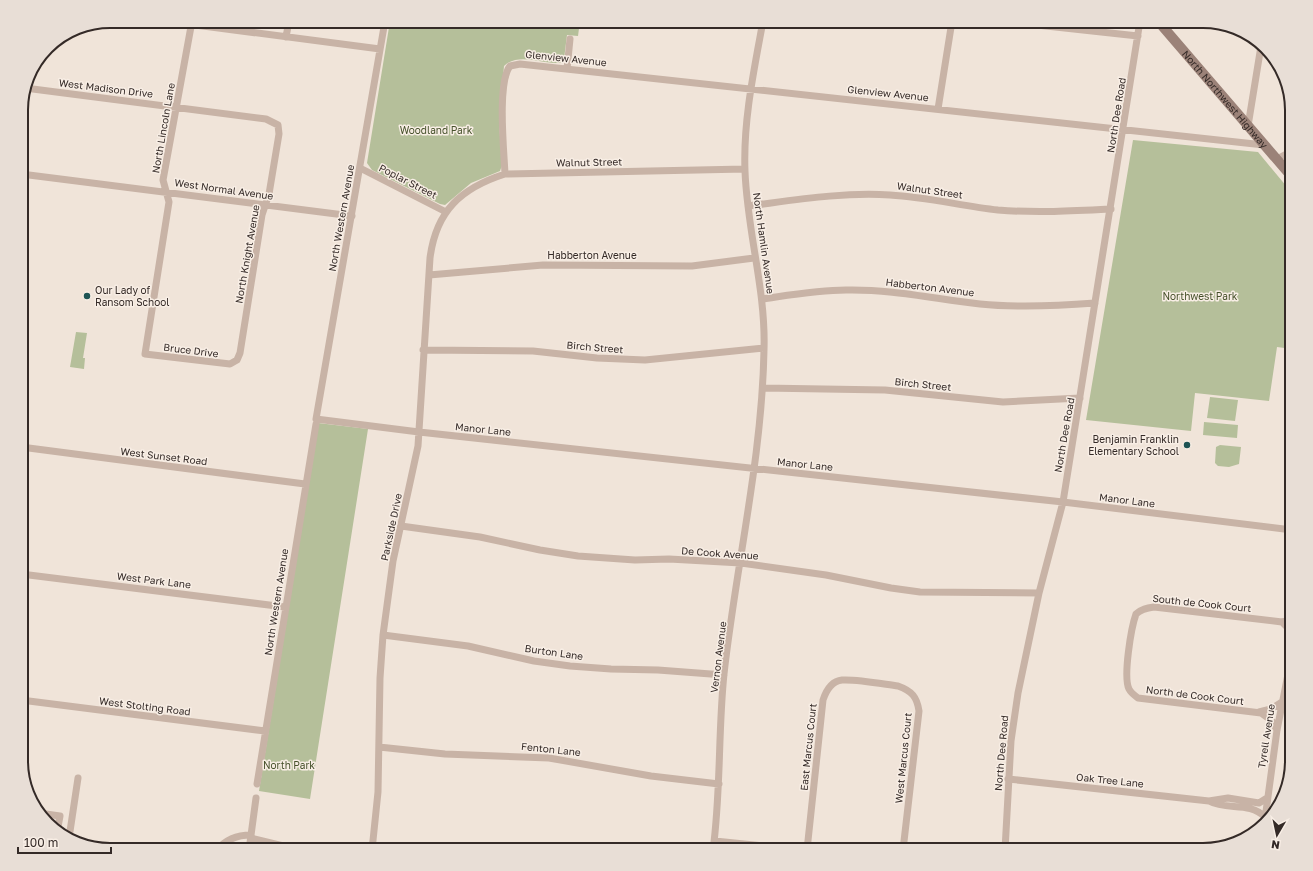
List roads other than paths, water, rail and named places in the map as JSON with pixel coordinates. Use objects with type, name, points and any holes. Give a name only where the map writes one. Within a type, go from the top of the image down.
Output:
[{"type":"main road","name":"North Northwest Highway","points":[[1164,28],[1285,169]]},
{"type":"street","name":"North Lincoln Lane","points":[[145,354],[169,202],[163,180],[191,28]]},
{"type":"street","points":[[226,28],[380,49]]},
{"type":"street","points":[[286,37],[287,28]]},
{"type":"street","name":"North Western Avenue","points":[[257,784],[305,484],[383,28]]},
{"type":"street","name":"North Hamlin Avenue","points":[[755,469],[763,388],[764,348],[762,299],[754,258],[745,169],[751,88],[762,28]]},
{"type":"street","points":[[938,109],[951,28]]},
{"type":"street","points":[[1066,28],[1138,36]]},
{"type":"street","name":"North Dee Road","points":[[1005,843],[1008,779],[1018,694],[1039,593],[1063,502],[1139,28]]},
{"type":"street","points":[[567,69],[570,39]]},
{"type":"street","points":[[1248,126],[1260,51]]},
{"type":"street","name":"Glenview Avenue","points":[[505,174],[502,134],[503,99],[506,75],[510,66],[520,64],[1124,128],[1264,145]]},
{"type":"street","name":"West Madison Drive","points":[[31,89],[266,119],[278,125]]},
{"type":"street","name":"North Knight Avenue","points":[[234,362],[240,353],[262,214],[269,194],[279,134],[278,125]]},
{"type":"street","points":[[1277,159],[1285,155]]},
{"type":"street","name":"Poplar Street","points":[[360,168],[446,212]]},
{"type":"street","name":"Walnut Street","points":[[446,212],[457,199],[475,186],[505,174],[745,169]]},
{"type":"street","name":"West Normal Avenue","points":[[28,175],[166,191],[352,216]]},
{"type":"street","name":"Walnut Street","points":[[748,206],[831,196],[870,194],[908,196],[980,208],[1017,211],[1111,209]]},
{"type":"street","name":"Parkside Drive","points":[[373,843],[378,792],[380,678],[383,635],[390,580],[417,455],[423,350],[433,240],[439,223],[446,212]]},
{"type":"street","name":"Habberton Avenue","points":[[429,275],[543,265],[692,266],[754,258]]},
{"type":"street","name":"Habberton Avenue","points":[[762,299],[803,293],[847,290],[916,294],[999,306],[1043,306],[1096,302]]},
{"type":"street","name":"Birch Street","points":[[423,350],[533,351],[612,359],[645,360],[764,348]]},
{"type":"street","name":"Bruce Drive","points":[[145,354],[226,364],[234,362]]},
{"type":"street","name":"Birch Street","points":[[763,388],[885,390],[1003,402],[1080,398]]},
{"type":"street","name":"Manor Lane","points":[[316,421],[1063,502],[1285,529]]},
{"type":"street","name":"West Sunset Road","points":[[28,448],[305,484]]},
{"type":"street","name":"Vernon Avenue","points":[[715,841],[724,675],[755,469]]},
{"type":"street","name":"De Cook Avenue","points":[[401,526],[480,537],[540,550],[578,556],[635,560],[669,559],[740,563],[826,575],[891,588],[920,592],[1039,593]]},
{"type":"street","name":"West Park Lane","points":[[28,575],[285,607]]},
{"type":"street","name":"South de Cook Court","points":[[1129,651],[1136,614],[1140,610],[1148,608],[1154,607],[1282,622],[1285,621]]},
{"type":"street","points":[[1282,622],[1285,625]]},
{"type":"street","name":"Burton Lane","points":[[383,635],[449,643],[534,661],[570,666],[724,675]]},
{"type":"street","name":"North de Cook Court","points":[[1129,651],[1127,682],[1129,690],[1138,698],[1261,713],[1269,718],[1277,730]]},
{"type":"street","name":"East Marcus Court","points":[[806,843],[826,692],[834,683],[841,680],[866,682]]},
{"type":"street","name":"West Marcus Court","points":[[866,682],[898,686],[906,689],[917,699],[919,711],[904,843]]},
{"type":"street","name":"Tyrell Avenue","points":[[1265,814],[1277,730],[1285,688]]},
{"type":"street","name":"West Stolting Road","points":[[28,701],[265,731]]},
{"type":"street","name":"North de Cook Court","points":[[1252,712],[1266,711],[1282,702]]},
{"type":"street","name":"Fenton Lane","points":[[379,747],[445,754],[549,758],[651,776],[719,784]]},
{"type":"street","points":[[70,833],[78,778]]},
{"type":"street","name":"Oak Tree Lane","points":[[1008,779],[1209,801],[1228,798],[1258,803],[1267,798]]},
{"type":"street","points":[[250,843],[256,798]]},
{"type":"street","name":"Oak Tree Lane","points":[[1209,801],[1216,804],[1252,808],[1260,815]]},
{"type":"street","points":[[47,814],[60,816],[58,825]]},
{"type":"street","points":[[225,843],[235,837],[251,837],[274,843]]},
{"type":"street","points":[[715,841],[735,843]]},
{"type":"place","name":"Our Lady of Ransom School","points":[[87,296]]},
{"type":"place","name":"Benjamin Franklin Elementary School","points":[[1187,445]]},
{"type":"park label","name":"Woodland Park","points":[[436,130]]},
{"type":"park label","name":"Northwest Park","points":[[1200,296]]},
{"type":"park label","name":"North Park","points":[[289,765]]}]
